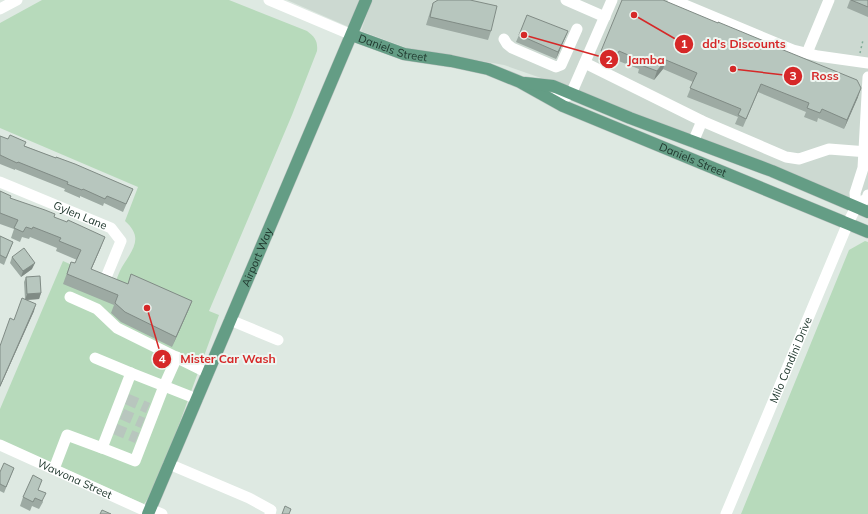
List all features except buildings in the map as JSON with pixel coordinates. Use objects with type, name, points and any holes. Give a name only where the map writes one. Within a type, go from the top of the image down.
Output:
[{"type":"main road","name":"Airport Way","points":[[149,512],[366,0]]},
{"type":"main road","name":"Daniels Street","points":[[352,35],[404,54],[451,61],[488,69],[520,82],[563,106],[868,232]]},
{"type":"main road","name":"Daniels Street","points":[[520,82],[553,86],[693,142],[772,171],[868,212]]},
{"type":"street","points":[[0,9],[17,0]]},
{"type":"street","name":"Daniels Street","points":[[269,0],[352,35]]},
{"type":"street","points":[[566,0],[605,16]]},
{"type":"street","points":[[549,98],[562,99],[571,94],[612,0]]},
{"type":"street","points":[[673,0],[793,50],[868,63]]},
{"type":"street","points":[[807,53],[829,0]]},
{"type":"street","points":[[504,39],[512,48],[556,67],[561,66],[577,29]]},
{"type":"street","points":[[585,63],[702,120],[786,157],[799,159],[829,149],[866,152]]},
{"type":"street","points":[[856,206],[855,193],[863,168],[866,152],[868,77]]},
{"type":"street","points":[[693,142],[702,120]]},
{"type":"street","name":"Gylen Lane","points":[[0,182],[111,228],[121,241],[107,275]]},
{"type":"street","points":[[856,206],[867,198],[868,195]]},
{"type":"street","name":"Milo Candini Drive","points":[[726,514],[856,206]]},
{"type":"street","points":[[70,297],[97,309],[117,328],[208,372]]},
{"type":"street","points":[[230,320],[278,340]]},
{"type":"street","points":[[54,469],[67,435],[135,461],[140,440],[151,409],[164,386],[177,357]]},
{"type":"street","points":[[95,358],[197,399]]},
{"type":"street","points":[[102,448],[125,398],[131,373]]},
{"type":"street","name":"Wawona Street","points":[[0,445],[149,512],[162,514]]},
{"type":"street","points":[[169,464],[249,498],[271,510],[270,514]]},
{"type":"shaded area","points":[[287,0],[362,0],[351,28]]},
{"type":"shaded area","points":[[372,0],[868,0],[868,208],[564,86],[504,65],[407,48],[361,31]]},
{"type":"green space","points":[[42,0],[229,0],[307,31],[314,37],[317,44],[317,51],[292,115],[209,311],[219,315],[173,441],[149,497],[144,504],[0,440],[0,409],[63,261],[115,284],[121,269],[135,244],[134,233],[125,221],[138,187],[0,128],[0,23]]},
{"type":"green space","points":[[865,241],[868,242],[868,514],[741,514],[849,250]]},
{"type":"tunnel","points":[[127,399],[148,408]]},
{"type":"tunnel","points":[[122,414],[143,423]]},
{"type":"tunnel","points":[[115,429],[137,438]]},
{"type":"place","name":"dd's Discounts","points":[[634,15]]},
{"type":"place","name":"Jamba","points":[[524,35]]},
{"type":"place","name":"Ross","points":[[733,69]]},
{"type":"place","name":"Mister Car Wash","points":[[147,308]]}]
